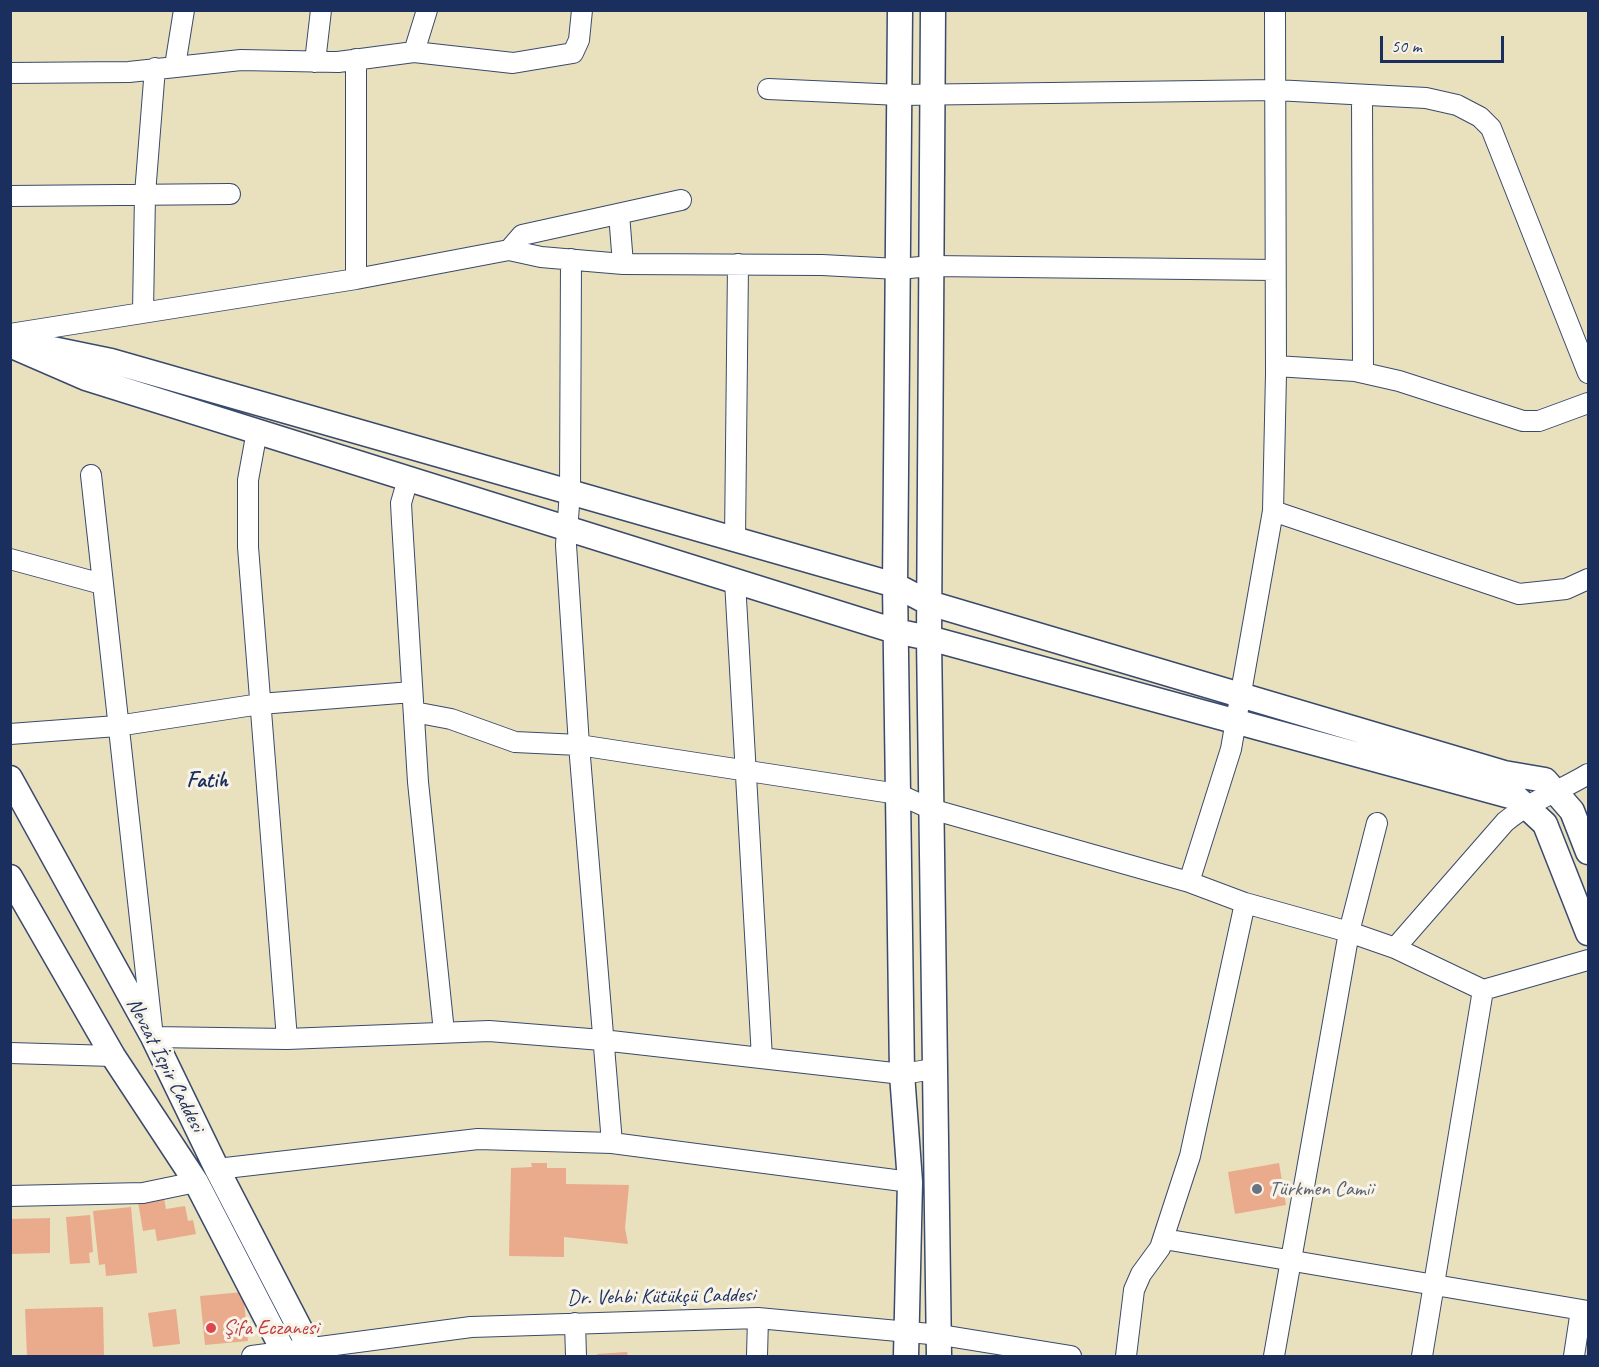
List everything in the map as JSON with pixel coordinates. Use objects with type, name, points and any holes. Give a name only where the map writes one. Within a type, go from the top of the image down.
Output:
[{"type":"main road","points":[[900,10],[895,631],[902,1074],[910,1182],[907,1345]]},
{"type":"main road","points":[[933,10],[929,638],[940,1346]]},
{"type":"main road","points":[[10,343],[111,361],[895,585],[929,603],[1504,773],[1545,780],[1572,811],[1588,852]]},
{"type":"main road","points":[[10,343],[86,378],[895,631],[929,638],[1517,798],[1545,824],[1588,933]]},
{"type":"main road","name":"Nevzat İspir Caddesi","points":[[10,778],[153,1037],[217,1169],[313,1354]]},
{"type":"main road","name":"Nevzat İspir Caddesi","points":[[12,882],[113,1056],[196,1182],[284,1354]]},
{"type":"street","points":[[175,66],[184,10]]},
{"type":"street","points":[[315,62],[321,10]]},
{"type":"street","points":[[414,52],[427,10]]},
{"type":"street","points":[[10,73],[97,74],[241,60],[315,62],[414,52],[513,63],[573,53],[579,40],[582,10]]},
{"type":"street","points":[[1189,882],[1231,749],[1273,511],[1276,366],[1275,10]]},
{"type":"street","points":[[356,59],[356,279]]},
{"type":"street","points":[[143,312],[146,194],[155,68]]},
{"type":"street","points":[[768,89],[900,95],[1275,90],[1426,99],[1457,105],[1480,117],[1491,128],[1588,373]]},
{"type":"street","points":[[1362,95],[1363,372]]},
{"type":"street","points":[[10,196],[230,194]]},
{"type":"street","points":[[509,250],[522,235],[681,200]]},
{"type":"street","points":[[619,214],[623,264]]},
{"type":"street","points":[[10,334],[356,279],[509,250],[572,260],[623,264],[822,265],[898,269],[932,266],[1275,270]]},
{"type":"street","points":[[572,260],[570,492],[567,528],[579,745],[612,1143]]},
{"type":"street","points":[[735,539],[738,264]]},
{"type":"street","points":[[1276,366],[1363,372],[1399,381],[1523,421],[1539,421],[1588,403]]},
{"type":"street","points":[[257,431],[248,480],[248,547],[287,1039]]},
{"type":"street","points":[[91,475],[153,1037],[287,1039],[489,1031],[602,1040],[902,1074],[934,1069]]},
{"type":"street","points":[[408,479],[401,503],[412,692],[418,782],[444,1032]]},
{"type":"street","points":[[1273,511],[1519,594],[1566,589],[1588,579]]},
{"type":"street","points":[[10,559],[102,584]]},
{"type":"street","points":[[735,581],[762,1058]]},
{"type":"street","points":[[10,734],[117,726],[260,704],[412,692]]},
{"type":"street","points":[[414,712],[451,719],[514,742],[579,745],[898,794],[931,809],[1189,882],[1245,903],[1348,932],[1395,948],[1484,990],[1588,960]]},
{"type":"street","points":[[1395,948],[1505,822],[1525,806],[1557,793],[1588,774]]},
{"type":"street","points":[[1274,1356],[1348,932],[1377,823]]},
{"type":"street","points":[[1126,1356],[1134,1290],[1164,1239],[1190,1156],[1245,903]]},
{"type":"street","points":[[1422,1356],[1432,1285],[1484,990]]},
{"type":"street","points":[[10,1053],[113,1056]]},
{"type":"street","points":[[217,1169],[478,1139],[612,1143],[910,1182]]},
{"type":"street","points":[[10,1196],[143,1193],[196,1182]]},
{"type":"street","points":[[1164,1239],[1585,1311],[1574,1356]]},
{"type":"street","points":[[757,1356],[758,1318]]},
{"type":"street","name":"Dr. Vehbi Kütükçü Caddesi","points":[[252,1356],[313,1354],[471,1327],[758,1318],[907,1345],[1071,1356]]},
{"type":"street","points":[[575,1323],[576,1356]]},
{"type":"building","points":[[531,1163],[547,1163],[547,1168],[566,1168],[566,1184],[629,1185],[625,1228],[628,1244],[564,1237],[564,1257],[509,1256],[511,1168],[532,1167]]},
{"type":"building","name":"Türkmen Camii","points":[[1279,1163],[1286,1205],[1235,1214],[1228,1172]]},
{"type":"building","points":[[164,1198],[166,1209],[185,1206],[188,1221],[193,1220],[196,1234],[157,1241],[155,1229],[143,1231],[138,1202]]},
{"type":"building","points":[[131,1207],[137,1273],[106,1276],[105,1264],[99,1265],[93,1211]]},
{"type":"building","points":[[90,1215],[93,1252],[89,1253],[90,1263],[70,1264],[66,1217]]},
{"type":"building","points":[[50,1218],[50,1253],[10,1254],[10,1219]]},
{"type":"building","points":[[243,1292],[248,1341],[205,1345],[200,1296]]},
{"type":"building","points":[[103,1307],[104,1356],[27,1356],[25,1309]]},
{"type":"building","points":[[176,1309],[180,1344],[153,1347],[148,1313]]},
{"type":"building","points":[[627,1352],[628,1356],[597,1356],[597,1354]]},
{"type":"place","name":"Türkmen Camii","points":[[1257,1189]]},
{"type":"place","name":"Şifa Eczanesi","points":[[211,1328]]},
{"type":"district","name":"Fatih","points":[[207,781]]}]
